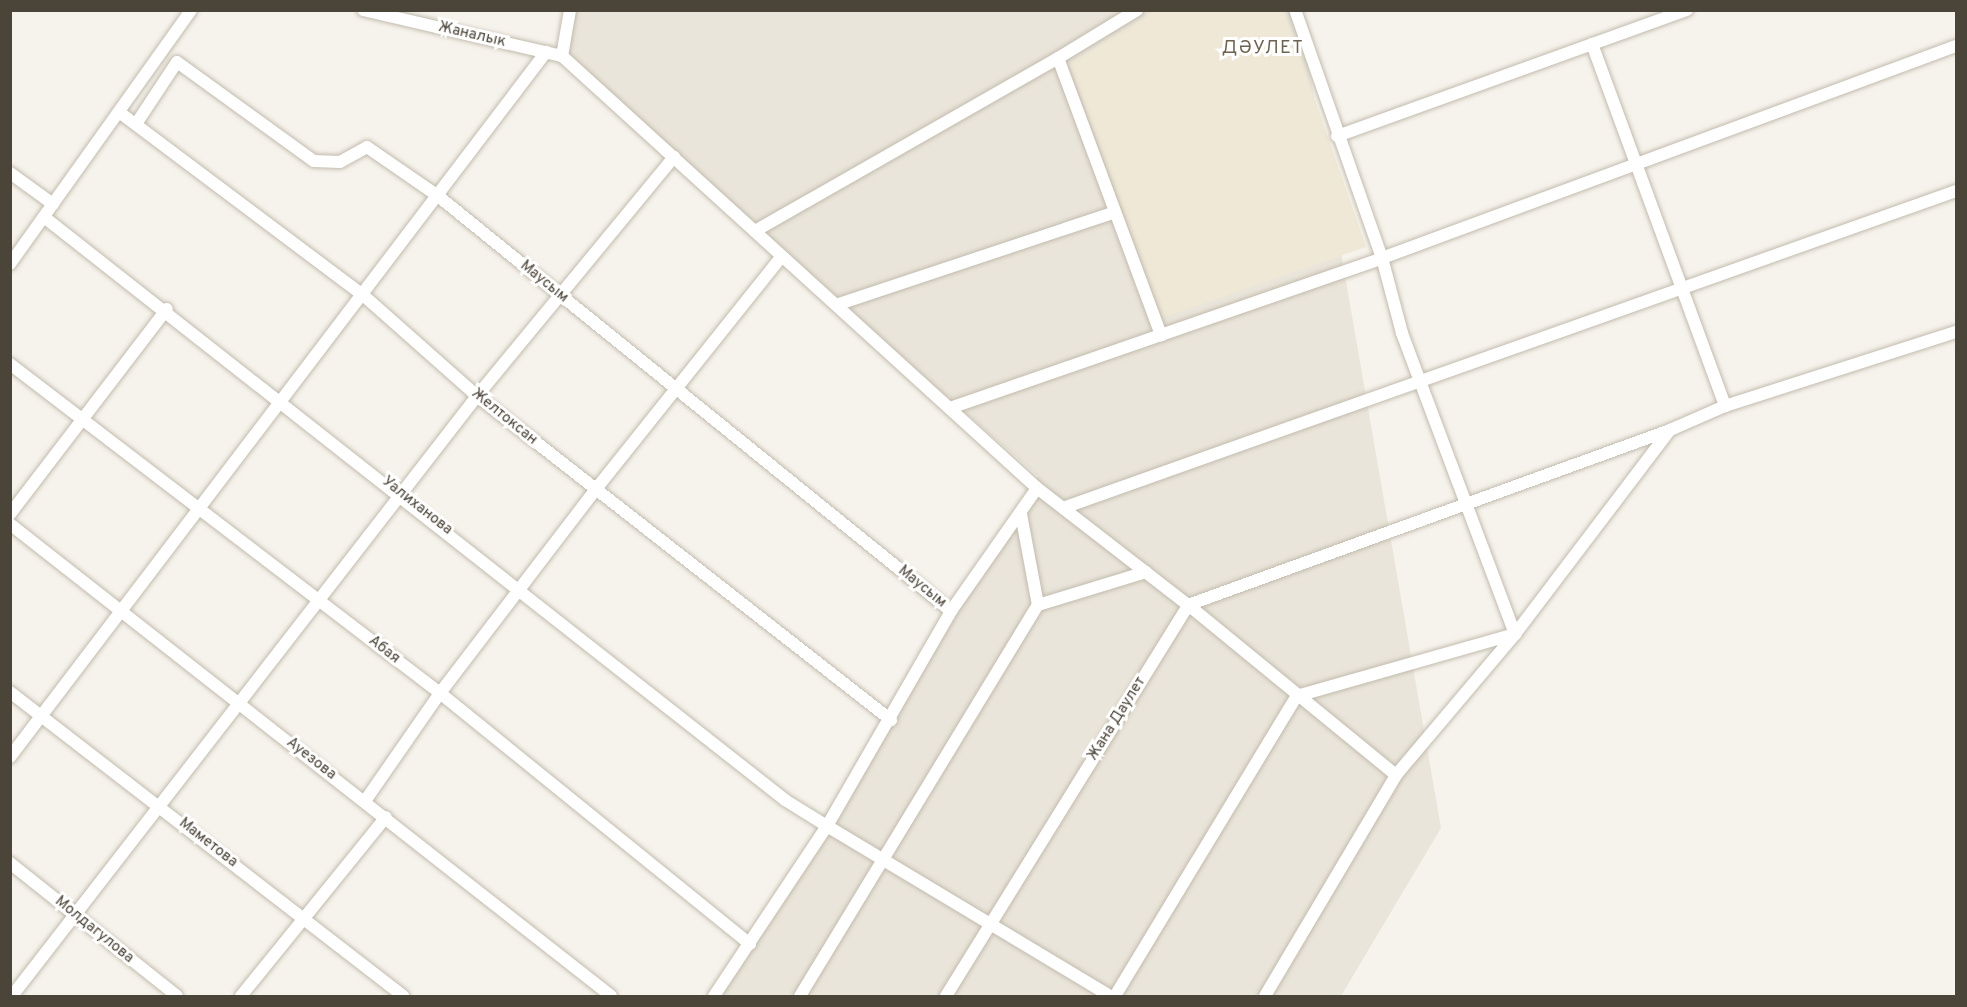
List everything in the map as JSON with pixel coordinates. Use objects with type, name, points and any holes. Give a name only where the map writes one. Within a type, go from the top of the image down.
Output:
[{"type":"street","points":[[10,264],[191,10]]},
{"type":"street","name":"Жаналык","points":[[363,10],[562,56]]},
{"type":"street","points":[[570,10],[562,56],[1037,488],[1188,605],[1396,775]]},
{"type":"street","points":[[755,231],[1058,58],[1137,10]]},
{"type":"street","points":[[1295,10],[1337,136],[1382,258],[1420,382],[1515,634]]},
{"type":"street","points":[[1337,136],[1687,10]]},
{"type":"street","points":[[1593,44],[1725,406]]},
{"type":"street","points":[[950,408],[1382,258],[1956,46]]},
{"type":"street","points":[[10,757],[201,510],[546,52]]},
{"type":"street","points":[[1058,58],[1161,335]]},
{"type":"street","name":"Маусым","points":[[136,124],[177,62],[314,161],[340,162],[367,147],[438,196],[951,611]]},
{"type":"street","name":"Желтоксан","points":[[119,112],[363,295],[477,396],[891,720]]},
{"type":"street","points":[[12,996],[477,396],[674,157]]},
{"type":"street","points":[[10,173],[53,204]]},
{"type":"street","points":[[1063,508],[1956,191]]},
{"type":"street","points":[[836,305],[1115,212]]},
{"type":"street","name":"Уалиханова","points":[[44,217],[166,309],[402,494],[785,800],[1110,996]]},
{"type":"street","points":[[365,801],[440,693],[596,489],[782,256]]},
{"type":"street","points":[[10,514],[166,309]]},
{"type":"street","points":[[1188,605],[1465,501],[1670,430],[1725,406],[1956,332]]},
{"type":"street","name":"Абая","points":[[10,364],[440,693],[750,944]]},
{"type":"street","points":[[1264,996],[1396,775],[1515,634],[1670,430]]},
{"type":"street","points":[[714,996],[827,826],[891,720],[951,611],[1037,488]]},
{"type":"street","points":[[800,996],[886,860],[1038,605],[1021,514]]},
{"type":"street","name":"Ауезова","points":[[10,524],[241,703],[611,996]]},
{"type":"street","points":[[1038,605],[1146,572]]},
{"type":"street","name":"Жана Даулет","points":[[946,996],[1188,605]]},
{"type":"street","points":[[1115,996],[1297,696],[1515,634]]},
{"type":"street","name":"Маметова","points":[[10,692],[161,806],[403,996]]},
{"type":"street","points":[[241,996],[306,920],[386,817]]},
{"type":"street","name":"Молдагулова","points":[[10,863],[177,996]]},
{"type":"shaded area","points":[[569,11],[1299,11],[1441,828],[1341,996],[712,996],[1038,476],[558,58]]},
{"type":"shaded area","points":[[1156,11],[1284,11],[1366,247],[1162,318],[1069,64]]},
{"type":"district","name":"ДӘУЛЕТ","points":[[1263,49]]}]
